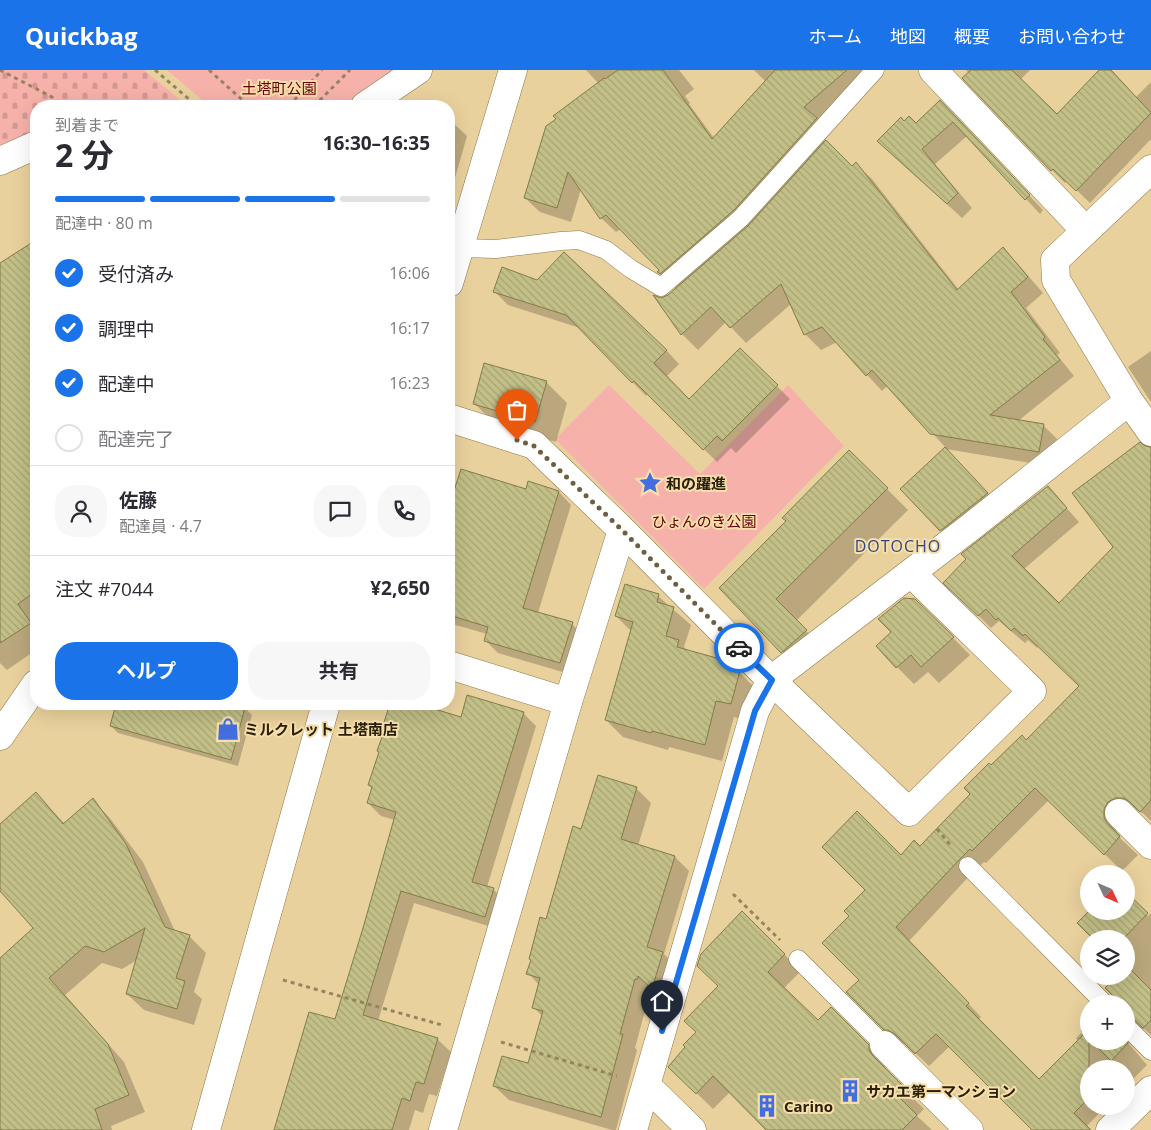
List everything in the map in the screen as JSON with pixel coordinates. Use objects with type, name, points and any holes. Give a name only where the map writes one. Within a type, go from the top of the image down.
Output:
[{"type":"street","points":[[375,100],[418,70]]},
{"type":"street","points":[[455,262],[513,70]]},
{"type":"street","points":[[933,70],[1085,230]]},
{"type":"street","points":[[0,161],[30,148]]},
{"type":"street","points":[[1151,169],[1055,260],[1056,280],[1129,401],[1151,432]]},
{"type":"street","points":[[633,1130],[755,711],[772,680],[1129,401]]},
{"type":"street","points":[[455,420],[534,446],[909,812],[1032,690],[910,574]]},
{"type":"street","points":[[443,1130],[568,702],[622,530]]},
{"type":"street","points":[[455,668],[568,702]]},
{"type":"street","points":[[0,736],[30,693]]},
{"type":"street","points":[[206,1130],[324,710]]},
{"type":"street","points":[[1119,813],[1151,845]]},
{"type":"street","points":[[884,1045],[969,1130]]},
{"type":"street","points":[[646,1085],[692,1130]]},
{"type":"street","points":[[1110,1130],[1151,1090]]},
{"type":"lane","points":[[459,248],[496,249],[579,240],[606,250],[631,269],[661,287],[740,218],[875,70]]},
{"type":"lane","points":[[968,866],[1096,995]]},
{"type":"lane","points":[[798,958],[884,1045]]},
{"type":"lane","points":[[1135,1035],[1151,1050]]},
{"type":"path","points":[[0,70],[55,100]]},
{"type":"path","points":[[155,70],[190,100]]},
{"type":"path","points":[[209,70],[242,100]]},
{"type":"path","points":[[294,100],[322,70]]},
{"type":"path","points":[[320,100],[350,70]]},
{"type":"path","points":[[916,806],[968,866]]},
{"type":"path","points":[[709,869],[798,958]]},
{"type":"green space","points":[[0,70],[144,70],[181,100],[30,100],[30,137],[0,150]]},
{"type":"green space","name":"土塔町公園","points":[[167,70],[395,70],[353,100],[202,100]]},
{"type":"green space","name":"ひょんのき公園","points":[[609,385],[700,474],[788,385],[844,446],[704,589],[555,439]]},
{"type":"building","points":[[618,70],[663,70],[712,139],[775,70],[847,70],[804,107],[817,118],[734,210],[660,274],[657,272],[659,270],[606,215],[600,219],[568,172],[557,208],[524,198],[546,126],[556,119],[553,116],[604,78]]},
{"type":"building","points":[[971,70],[1012,70],[1057,114],[1099,70],[1111,70],[1151,113],[1076,191],[1053,169],[1051,171],[962,78]]},
{"type":"building","points":[[940,100],[1030,195],[1025,200],[953,122],[922,149],[958,193],[947,204],[877,141],[901,117],[904,121],[909,116],[916,123]]},
{"type":"building","points":[[826,140],[852,166],[856,162],[957,290],[1003,247],[1028,277],[1011,292],[1045,337],[1043,339],[1060,360],[990,415],[1044,424],[1039,452],[930,434],[872,370],[866,376],[822,327],[804,335],[781,284],[730,328],[711,307],[681,335],[653,295],[661,298],[668,295],[748,226]]},
{"type":"building","points":[[30,244],[30,595],[18,604],[30,624],[0,643],[0,263]]},
{"type":"building","points":[[564,252],[667,350],[654,363],[689,399],[740,348],[778,385],[722,441],[717,436],[703,450],[634,381],[632,383],[566,315],[493,292],[502,267],[537,280]]},
{"type":"building","points":[[484,363],[547,381],[535,422],[473,404]]},
{"type":"building","points":[[1140,442],[1145,446],[1151,447],[1151,800],[1140,812],[1124,798],[1115,798],[1108,802],[1104,809],[1104,818],[1120,836],[1104,855],[1035,788],[972,851],[970,849],[960,859],[896,927],[969,1003],[966,1006],[1039,1079],[1080,1038],[1080,1050],[1089,1050],[1089,1060],[1080,1060],[1080,1107],[1074,1113],[1091,1130],[1032,1130],[936,1034],[915,1054],[895,1034],[884,1030],[846,992],[859,980],[822,943],[849,916],[844,911],[865,890],[822,847],[857,811],[901,855],[914,840],[920,846],[970,794],[964,788],[989,763],[991,765],[1022,735],[1026,740],[1079,686],[1025,634],[1023,636],[1014,628],[1011,631],[998,618],[996,620],[986,609],[978,616],[943,583],[966,559],[961,554],[1048,486],[1067,508],[1012,556],[1059,603],[1113,547],[1072,493]]},
{"type":"building","points":[[945,447],[988,493],[940,531],[900,489]]},
{"type":"building","points":[[849,450],[888,488],[776,599],[807,630],[781,653],[719,588],[786,521],[782,518]]},
{"type":"building","points":[[461,469],[526,489],[528,481],[559,491],[523,608],[573,622],[560,663],[484,641],[488,627],[455,617],[455,488]]},
{"type":"building","points":[[625,584],[659,594],[657,602],[674,607],[666,636],[679,640],[677,647],[731,662],[740,671],[731,704],[716,701],[705,745],[605,720],[633,622],[615,616]]},
{"type":"building","points":[[904,598],[915,599],[954,637],[921,667],[911,655],[896,668],[876,646],[891,632],[878,619]]},
{"type":"building","points":[[467,695],[524,712],[472,882],[494,888],[485,917],[401,891],[363,1015],[438,1038],[424,1084],[416,1082],[410,1101],[402,1098],[392,1130],[274,1130],[309,1012],[335,1019],[396,812],[367,803],[372,787],[368,785],[379,752],[377,751],[382,737],[379,737],[388,710],[438,710],[461,717]]},
{"type":"building","points":[[114,710],[244,710],[231,760],[110,726]]},
{"type":"building","points":[[598,775],[637,787],[621,839],[675,856],[647,947],[663,952],[652,989],[638,976],[638,979],[635,979],[620,1034],[623,1034],[601,1117],[493,1086],[502,1056],[528,1063],[543,1011],[532,1008],[540,978],[526,974],[531,960],[529,959],[540,917],[546,919],[573,826],[581,829]]},
{"type":"building","points":[[36,792],[63,824],[93,798],[126,844],[165,927],[190,935],[176,978],[185,981],[177,1009],[126,994],[145,928],[104,952],[85,946],[49,978],[108,1044],[129,1095],[95,1109],[102,1130],[0,1130],[0,958],[33,928],[0,891],[0,824]]},
{"type":"building","points":[[1135,901],[1148,913],[1132,930],[1084,930],[1077,923],[1080,920],[1135,920]]},
{"type":"building","points":[[742,911],[785,954],[768,972],[818,1020],[831,1007],[869,1045],[869,1050],[873,1056],[909,1092],[901,1099],[917,1115],[902,1130],[766,1130],[713,1076],[696,1094],[668,1067],[685,1047],[683,1045],[696,1032],[684,1021],[718,986],[697,966],[701,954]]},
{"type":"building","points":[[1135,974],[1151,990],[1151,1020],[1143,1028],[1135,1020],[1135,995],[1112,995],[1105,988],[1108,985],[1135,985]]},
{"type":"building","points":[[1100,1050],[1121,1050],[1112,1060]]},
{"type":"way so far","points":[[517,440],[534,446],[622,530],[739,648]]},
{"type":"place","name":"和の躍進","points":[[650,483]]},
{"type":"place","name":"ミルクレット 土塔南店","points":[[228,729]]},
{"type":"place","name":"サカエ第一マンション","points":[[850,1091]]},
{"type":"place","name":"Carino","points":[[767,1106]]},
{"type":"district","name":"DOTOCHO","points":[[898,546]]},
{"type":"route","points":[[662,1031],[755,711],[772,680],[739,648]]}]
